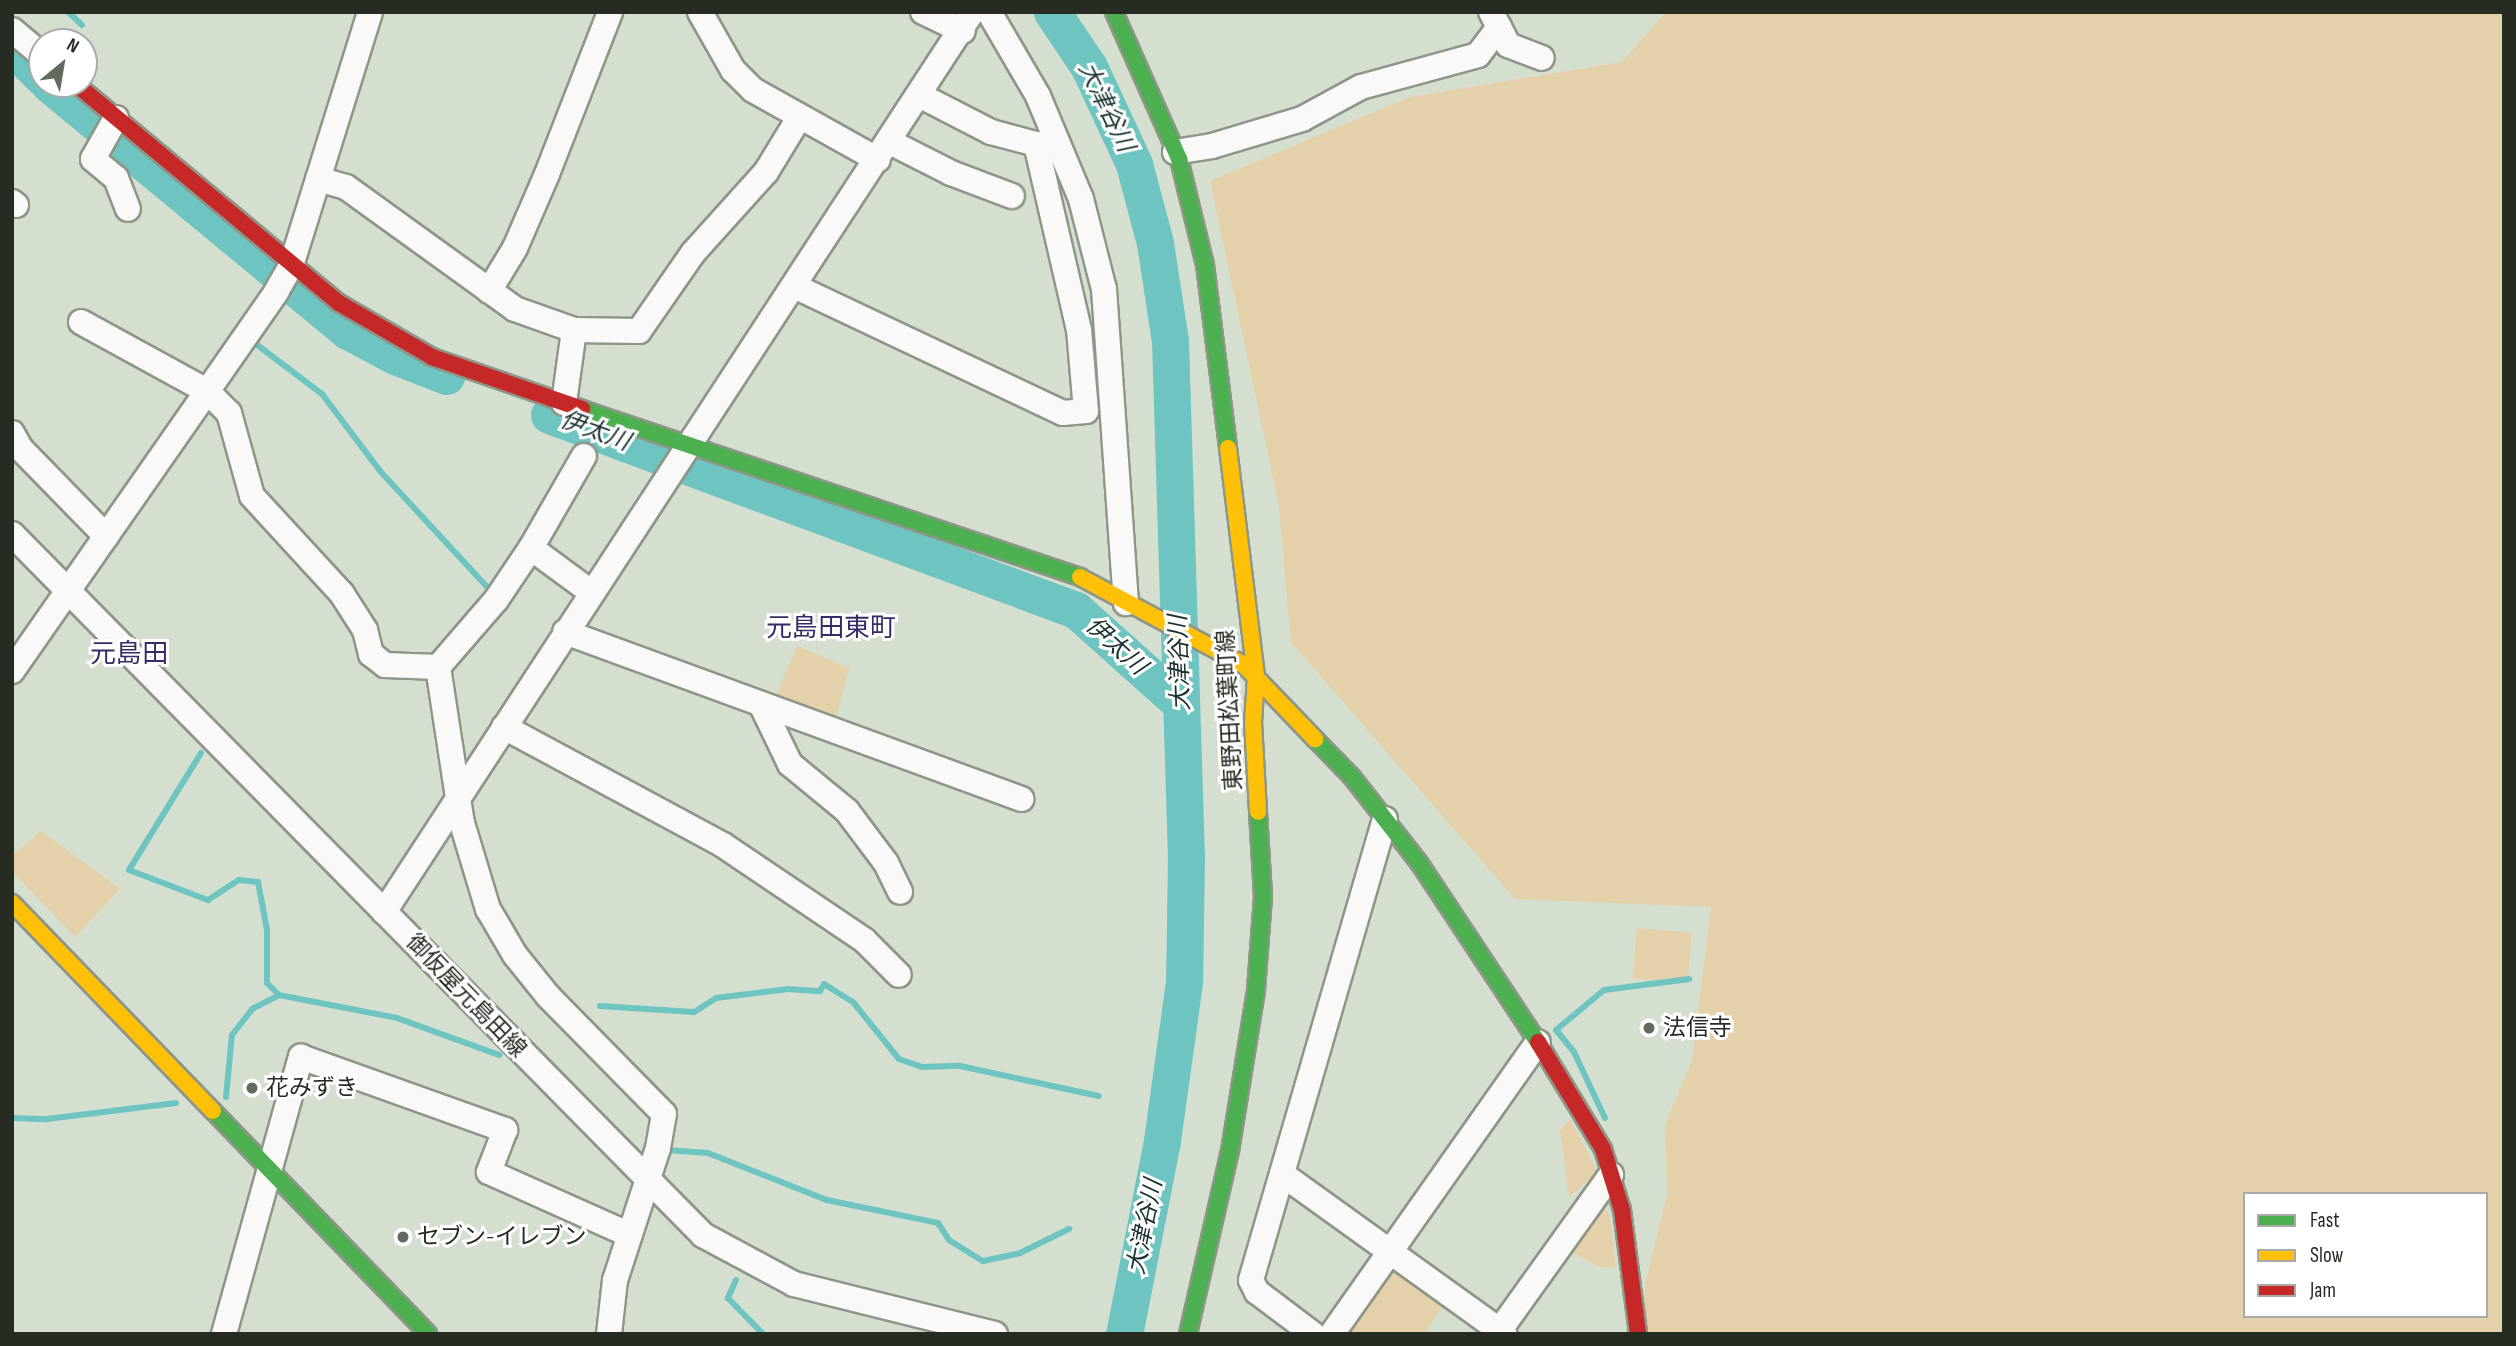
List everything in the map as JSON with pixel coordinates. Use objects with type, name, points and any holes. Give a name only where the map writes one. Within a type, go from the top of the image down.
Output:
[{"type":"street","points":[[12,671],[276,292],[292,262],[370,12]]},
{"type":"street","points":[[489,291],[515,248],[610,12]]},
{"type":"street","points":[[700,12],[733,70],[752,90],[799,118],[1012,196]]},
{"type":"street","points":[[384,912],[591,592],[921,96],[967,22],[923,12]]},
{"type":"street","points":[[989,12],[1038,96],[1076,186],[1104,289],[1129,605]]},
{"type":"street","name":"東野田松葉町線","points":[[1114,12],[1175,152],[1205,265],[1256,677],[1253,722],[1263,896],[1256,990],[1230,1151],[1188,1334]]},
{"type":"street","points":[[1175,152],[1212,146],[1302,119],[1361,87],[1478,55],[1495,20]]},
{"type":"street","points":[[1495,20],[1508,45],[1542,58]]},
{"type":"street","points":[[12,30],[28,43]]},
{"type":"street","points":[[794,286],[1063,413],[1086,411],[1079,330],[1036,144],[991,132],[921,96]]},
{"type":"street","points":[[92,98],[375,328],[432,357],[687,448],[1075,574],[1244,665],[1352,777],[1420,864],[1538,1042],[1603,1149],[1622,1210],[1638,1334]]},
{"type":"street","points":[[116,118],[93,159],[116,177],[128,209]]},
{"type":"street","points":[[318,179],[346,187],[515,309],[574,330],[639,331],[693,253],[766,172],[799,118]]},
{"type":"street","points":[[80,322],[207,391],[229,413],[252,496],[342,594],[365,630],[370,654],[385,665],[438,667]]},
{"type":"street","points":[[564,403],[574,330]]},
{"type":"street","points":[[12,433],[21,449],[106,537]]},
{"type":"street","points":[[438,667],[496,600],[531,548],[584,456]]},
{"type":"street","name":"御仮屋元島田線","points":[[12,534],[384,912],[645,1188],[703,1235],[765,1272],[794,1284],[995,1334]]},
{"type":"street","points":[[531,548],[591,592]]},
{"type":"street","points":[[565,632],[1021,799]]},
{"type":"street","points":[[438,667],[462,823],[488,909],[515,955],[548,996],[664,1114],[645,1188],[615,1280],[609,1334]]},
{"type":"street","points":[[761,704],[790,764],[847,811],[886,863],[901,892]]},
{"type":"street","points":[[504,727],[723,845],[864,940],[899,975]]},
{"type":"street","points":[[1313,1334],[1257,1292],[1251,1280],[1385,819]]},
{"type":"street","points":[[12,903],[428,1334]]},
{"type":"street","points":[[1332,1334],[1538,1042]]},
{"type":"street","points":[[224,1334],[301,1057],[505,1130],[489,1172],[629,1235]]},
{"type":"street","points":[[1282,1174],[1501,1333],[1611,1175]]},
{"type":"shaded area","points":[[1666,12],[2504,12],[2504,1334],[1642,1334],[1645,1285],[1667,1195],[1665,1125],[1692,1061],[1711,907],[1515,899],[1291,642],[1279,506],[1210,181],[1410,97],[1622,62]]},
{"type":"shaded area","points":[[797,646],[849,668],[836,719],[775,698]]},
{"type":"shaded area","points":[[41,831],[120,889],[75,937],[12,871],[12,856]]},
{"type":"shaded area","points":[[1637,928],[1692,933],[1687,984],[1633,979]]},
{"type":"shaded area","points":[[1570,1119],[1598,1172],[1569,1197],[1560,1130]]},
{"type":"shaded area","points":[[1601,1198],[1610,1218],[1616,1268],[1599,1267],[1565,1248]]},
{"type":"shaded area","points":[[1395,1266],[1445,1303],[1424,1334],[1344,1334]]},
{"type":"waterway","points":[[68,12],[82,25]]},
{"type":"waterway","name":"大津谷川","points":[[1052,12],[1089,67],[1134,164],[1155,243],[1170,341],[1186,859],[1184,982],[1162,1141],[1124,1334]]},
{"type":"waterway","name":"伊太川","points":[[12,47],[28,63]]},
{"type":"waterway","name":"伊太川","points":[[66,98],[348,331],[395,356],[446,376]]},
{"type":"waterway","points":[[256,344],[322,394],[380,471],[490,590]]},
{"type":"waterway","name":"伊太川","points":[[549,415],[1076,610],[1181,704]]},
{"type":"waterway","points":[[201,753],[129,870],[208,900],[239,880],[258,882],[267,930],[267,983],[279,995]]},
{"type":"waterway","points":[[1605,1118],[1574,1052],[1556,1030],[1604,990],[1689,979]]},
{"type":"waterway","points":[[600,1006],[694,1012],[716,998],[788,989],[820,991],[824,984],[853,1002],[899,1059],[922,1067],[960,1066],[1099,1096]]},
{"type":"waterway","points":[[226,1097],[232,1035],[252,1009],[279,995],[397,1018],[499,1055]]},
{"type":"waterway","points":[[12,1118],[47,1119],[176,1103]]},
{"type":"waterway","points":[[666,1150],[708,1153],[827,1200],[938,1223],[949,1240],[983,1261],[1020,1253],[1069,1229]]},
{"type":"waterway","points":[[736,1280],[728,1298],[763,1334]]},
{"type":"traffic: fast","points":[[1114,12],[1179,159],[1205,265],[1228,448]]},
{"type":"traffic: fast","points":[[582,409],[1080,577]]},
{"type":"traffic: fast","points":[[1315,739],[1352,777],[1420,864],[1538,1042]]},
{"type":"traffic: fast","points":[[1188,1334],[1230,1151],[1256,990],[1263,896],[1258,812]]},
{"type":"traffic: fast","points":[[213,1111],[428,1334]]},
{"type":"traffic: slow","points":[[1228,448],[1256,677],[1253,722],[1258,812]]},
{"type":"traffic: slow","points":[[1080,577],[1244,665],[1315,739]]},
{"type":"traffic: slow","points":[[12,903],[213,1111]]},
{"type":"traffic: jam","points":[[93,98],[339,303],[432,357],[582,409]]},
{"type":"traffic: jam","points":[[1538,1042],[1603,1149],[1622,1210],[1638,1334]]},
{"type":"place","name":"法信寺","points":[[1649,1028]]},
{"type":"place","name":"花みずき","points":[[252,1088]]},
{"type":"place","name":"セブン-イレブン","points":[[403,1237]]},
{"type":"district","name":"元島田東町","points":[[831,629]]},
{"type":"district","name":"元島田","points":[[129,655]]}]
